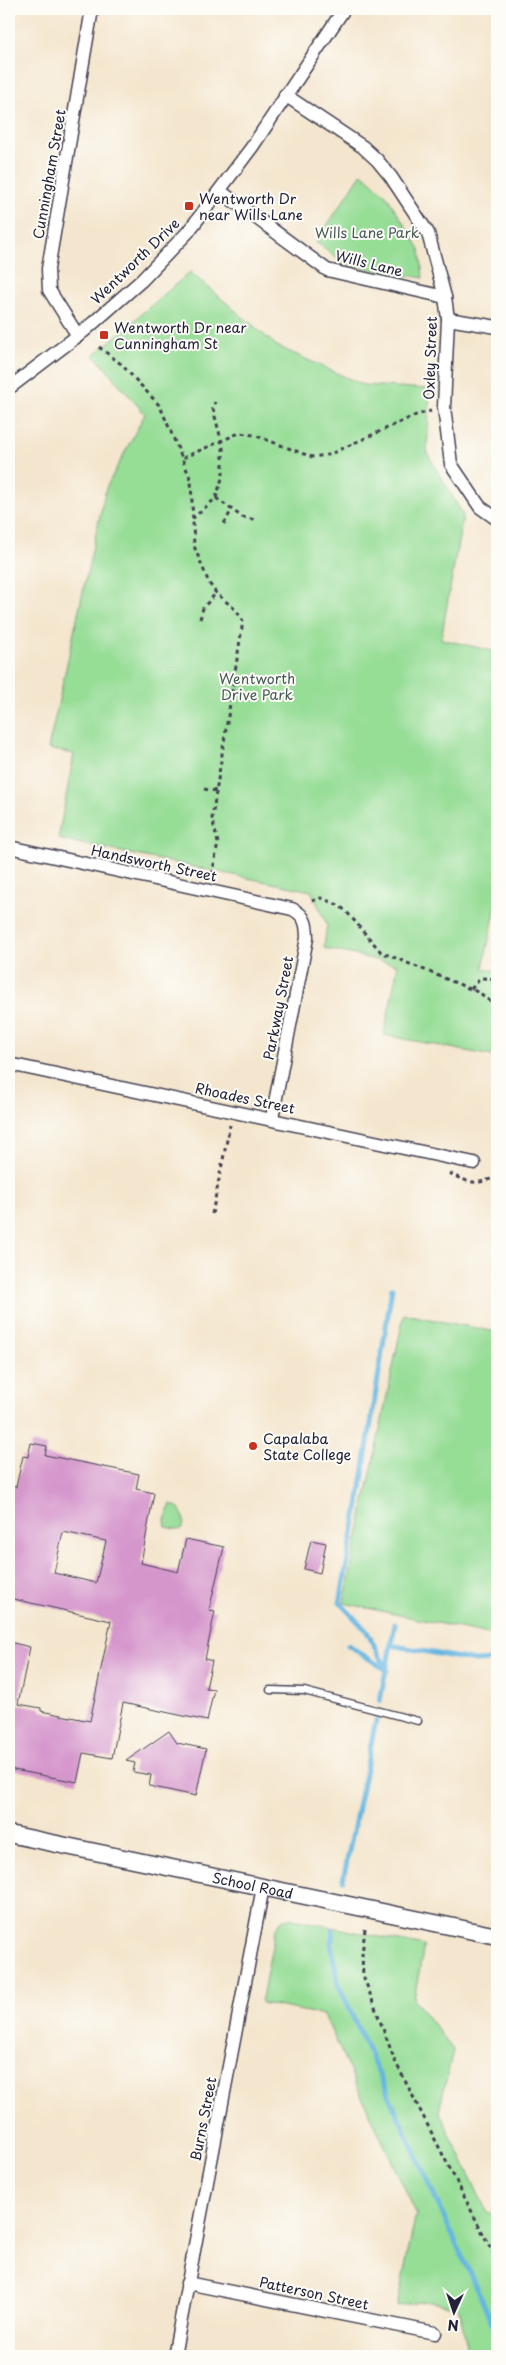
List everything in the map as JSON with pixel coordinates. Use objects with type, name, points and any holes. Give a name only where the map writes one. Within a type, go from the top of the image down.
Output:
[{"type":"street","name":"Cunningham Street","points":[[78,336],[49,290],[48,269],[92,9]]},
{"type":"street","name":"Wentworth Drive","points":[[9,388],[78,336],[142,280],[188,232],[220,191],[344,9]]},
{"type":"street","name":"Oxley Street","points":[[286,95],[363,146],[391,177],[428,233],[445,297],[448,320],[444,407],[451,464],[480,507],[497,519]]},
{"type":"street","name":"Wills Lane","points":[[220,191],[327,270],[445,297]]},
{"type":"street","points":[[448,320],[497,327]]},
{"type":"street","name":"Handsworth Street","points":[[9,847],[292,908]]},
{"type":"street","name":"Parkway Street","points":[[272,1118],[307,938],[304,919],[300,913],[292,908]]},
{"type":"street","name":"Rhoades Street","points":[[9,1064],[272,1118],[474,1163]]},
{"type":"street","name":"School Road","points":[[9,1834],[497,1936]]},
{"type":"street","name":"Burns Street","points":[[174,2356],[263,1886]]},
{"type":"street","name":"Patterson Street","points":[[187,2283],[435,2333]]},
{"type":"lane","points":[[270,1690],[304,1691],[418,1721]]},
{"type":"path","points":[[99,347],[121,364],[160,406],[191,480],[194,546],[209,583],[216,593],[236,610],[244,626],[212,818],[218,843],[212,875]]},
{"type":"path","points":[[192,519],[216,498],[223,475],[224,460],[213,409],[215,402]]},
{"type":"path","points":[[183,458],[240,433],[312,457],[328,455],[416,415],[444,407]]},
{"type":"path","points":[[216,498],[242,517],[256,520]]},
{"type":"path","points":[[224,524],[232,511]]},
{"type":"path","points":[[200,619],[203,608],[216,593]]},
{"type":"path","points":[[204,789],[216,792]]},
{"type":"path","points":[[312,901],[317,898],[327,900],[346,911],[381,952],[480,993],[497,1007]]},
{"type":"path","points":[[471,989],[475,982],[481,978],[497,979]]},
{"type":"path","points":[[212,1214],[230,1125]]},
{"type":"path","points":[[365,1929],[362,1955],[363,1975],[395,2061],[497,2261]]},
{"type":"path","points":[[491,2246],[497,2244]]},
{"type":"green space","name":"Wills Lane Park","points":[[362,173],[386,195],[420,249],[423,278],[347,265],[316,242]]},
{"type":"green space","name":"Wentworth Drive Park","points":[[190,272],[277,346],[363,385],[430,389],[427,453],[463,515],[441,639],[497,652],[497,901],[483,968],[497,971],[497,1057],[384,1035],[398,965],[324,948],[327,924],[311,891],[58,839],[74,754],[48,749],[106,488],[145,414],[94,355]]},
{"type":"green space","points":[[404,1314],[497,1332],[497,1636],[344,1603]]},
{"type":"green space","points":[[171,1504],[179,1508],[183,1516],[184,1525],[181,1530],[166,1527],[165,1520]]},
{"type":"green space","points":[[284,1919],[293,1919],[424,1946],[414,1999],[453,2050],[439,2111],[487,2212],[497,2215],[497,2356],[462,2356],[466,2342],[459,2308],[425,2301],[397,2306],[416,2213],[324,2015],[261,2003],[275,1930]]},
{"type":"building","points":[[31,1443],[47,1446],[45,1455],[139,1474],[136,1489],[154,1493],[141,1563],[178,1572],[186,1539],[224,1547],[209,1610],[215,1611],[205,1659],[212,1661],[206,1688],[214,1689],[207,1721],[123,1703],[112,1758],[83,1753],[77,1782],[9,1769],[9,1642],[30,1647],[18,1704],[41,1708],[41,1711],[90,1721],[111,1621],[9,1598],[10,1486],[16,1487],[23,1456],[28,1457]],"holes":[[[63,1532],[106,1541],[96,1583],[54,1573]]]},
{"type":"building","points":[[311,1540],[326,1543],[320,1573],[304,1569]]},
{"type":"building","points":[[169,1731],[177,1743],[206,1749],[196,1796],[149,1786],[151,1775],[133,1772],[135,1763],[126,1761]]},
{"type":"waterway","points":[[387,1670],[366,1630],[340,1603],[359,1500],[392,1288]]},
{"type":"waterway","points":[[380,1701],[395,1624]]},
{"type":"waterway","points":[[348,1645],[386,1670]]},
{"type":"waterway","points":[[391,1645],[475,1661],[497,1660]]},
{"type":"waterway","points":[[343,1880],[376,1720]]},
{"type":"waterway","points":[[333,1930],[331,1944],[338,1984],[497,2333]]},
{"type":"place","name":"Wentworth Dr near Wills Lane","points":[[189,206]]},
{"type":"place","name":"Wentworth Dr near Cunningham St","points":[[104,335]]},
{"type":"place","name":"Capalaba State College","points":[[253,1446]]}]
